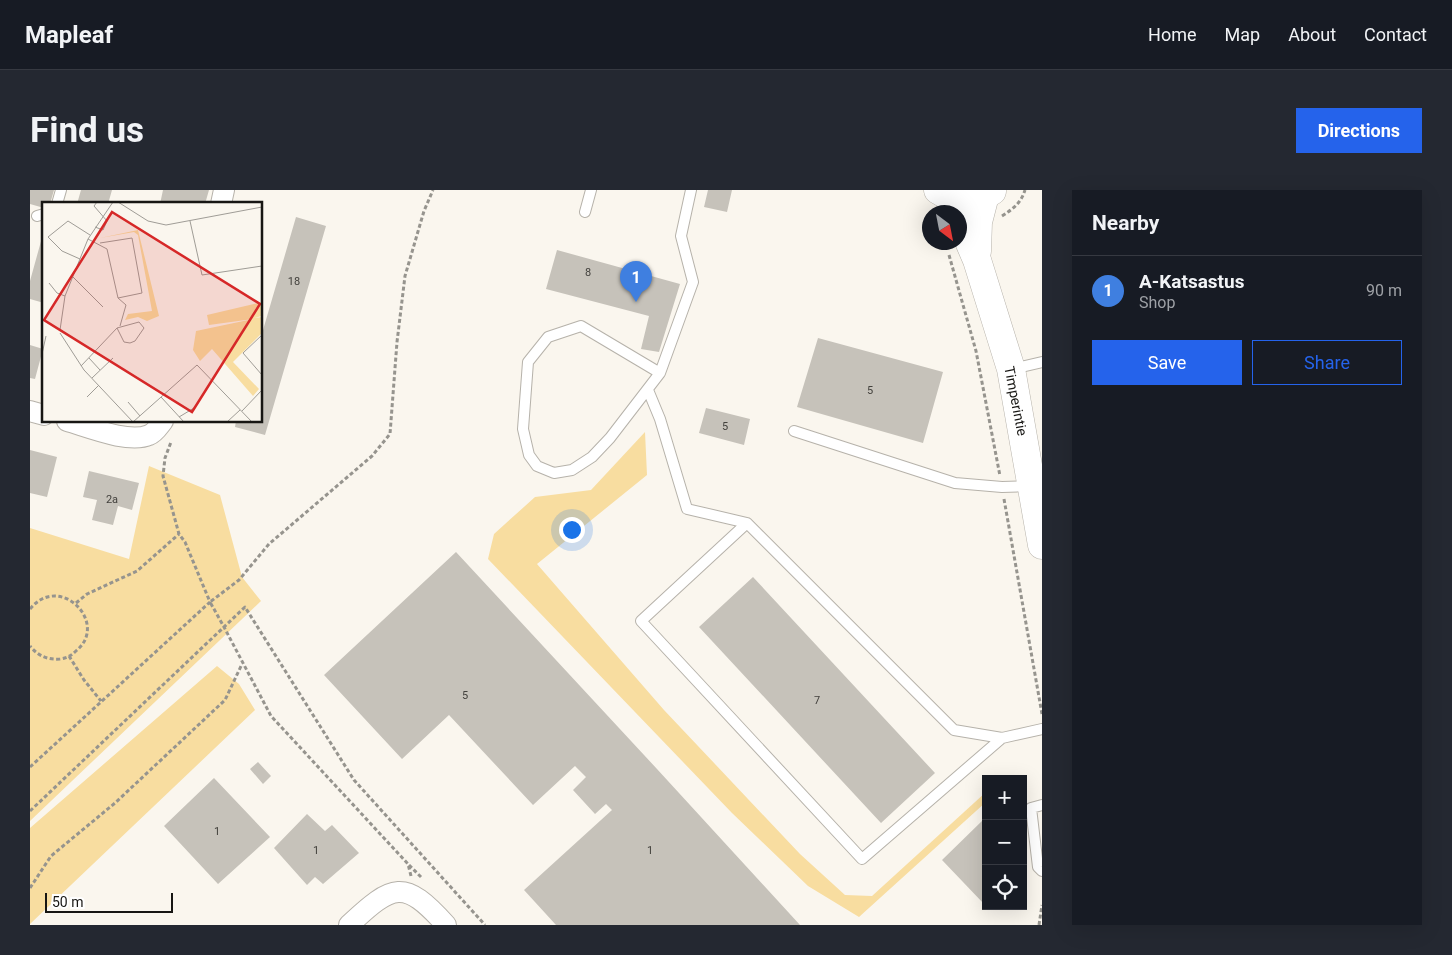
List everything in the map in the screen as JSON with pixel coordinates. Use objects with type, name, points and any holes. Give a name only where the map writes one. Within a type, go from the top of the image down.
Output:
[{"type":"street","points":[[938,190],[946,196],[959,200],[973,200],[989,193]]},
{"type":"street","points":[[938,190],[950,205]]},
{"type":"street","name":"Timperintie","points":[[977,260],[978,222],[989,193]]},
{"type":"street","name":"Timperintie","points":[[967,235],[977,260],[1011,369],[1030,486],[1042,545]]},
{"type":"street","points":[[70,422],[126,438],[137,438],[156,428]]},
{"type":"street","points":[[349,925],[380,898],[391,893],[404,892],[416,896],[430,907],[446,925]]},
{"type":"lane","points":[[585,212],[591,190]]},
{"type":"lane","points":[[660,374],[581,326],[548,337],[528,362],[523,429],[529,455],[537,466],[554,473],[572,470],[592,457],[610,438],[660,374],[693,282],[680,236],[691,190]]},
{"type":"lane","points":[[1011,369],[1042,362]]},
{"type":"lane","points":[[648,390],[660,419],[687,509],[747,523],[954,730],[1002,738],[1042,728]]},
{"type":"lane","points":[[794,431],[955,483],[1002,487],[1030,486]]},
{"type":"lane","points":[[747,523],[641,621],[862,859],[1002,738]]},
{"type":"lane","points":[[1042,805],[1031,808],[1038,866],[1042,871]]},
{"type":"path","points":[[30,767],[210,602],[239,580],[269,544],[372,456],[390,434],[397,342],[405,276],[424,211],[433,190]]},
{"type":"path","points":[[1022,199],[1025,190]]},
{"type":"path","points":[[165,458],[163,476],[179,534],[185,542],[210,602],[271,716],[408,864],[416,896]]},
{"type":"path","points":[[76,603],[87,594],[137,571],[179,534]]},
{"type":"path","points":[[30,609],[39,600],[48,597],[58,596],[67,598],[76,603],[82,611],[87,629],[80,647],[69,656],[54,660],[34,652],[30,646]]},
{"type":"path","points":[[30,811],[245,607],[354,780],[486,925]]},
{"type":"path","points":[[69,656],[84,680],[101,701]]},
{"type":"path","points":[[30,888],[51,856],[115,803],[225,700],[242,664]]},
{"type":"path","points":[[1040,925],[1042,905]]},
{"type":"shaded area","points":[[645,432],[647,475],[537,564],[664,710],[800,854],[845,895],[872,896],[982,796],[982,806],[859,917],[808,886],[732,813],[488,559],[494,534],[535,497],[591,490]]},
{"type":"shaded area","points":[[149,466],[220,495],[242,577],[261,601],[30,821],[30,528],[129,559]]},
{"type":"shaded area","points":[[217,666],[239,684],[255,710],[30,924],[30,828]]},
{"type":"building","points":[[30,190],[54,190],[51,202],[42,202],[42,207],[30,204]]},
{"type":"building","points":[[81,190],[112,190],[109,202],[78,202]]},
{"type":"building","points":[[163,190],[209,190],[206,202],[160,202]]},
{"type":"building","points":[[708,190],[732,190],[727,212],[704,207]]},
{"type":"building","points":[[296,217],[326,226],[265,435],[235,427],[236,422],[262,422],[262,334]]},
{"type":"building","points":[[42,238],[42,302],[30,299],[30,281]]},
{"type":"building","points":[[557,250],[680,284],[659,352],[641,349],[649,316],[546,289]]},
{"type":"building","points":[[818,338],[943,372],[923,443],[797,407]]},
{"type":"building","points":[[30,345],[42,349],[42,353],[35,379],[30,378]]},
{"type":"building","points":[[706,408],[750,419],[744,445],[699,433]]},
{"type":"building","points":[[30,450],[57,457],[47,497],[30,493]]},
{"type":"building","points":[[89,471],[139,483],[132,510],[118,506],[113,525],[92,520],[97,500],[83,497]]},
{"type":"building","points":[[456,552],[800,925],[556,925],[524,890],[612,810],[606,804],[595,814],[573,790],[586,777],[575,766],[533,805],[449,715],[402,759],[324,675]]},
{"type":"building","points":[[753,577],[935,773],[881,823],[699,627]]},
{"type":"building","points":[[258,762],[271,776],[263,784],[250,769]]},
{"type":"building","points":[[214,778],[270,837],[218,884],[164,826]]},
{"type":"building","points":[[307,814],[325,831],[332,825],[359,853],[323,884],[315,877],[307,885],[274,848]]},
{"type":"building","points":[[982,821],[982,902],[942,860]]},
{"type":"place","name":"A-Katsastus","points":[[636,302]]}]
